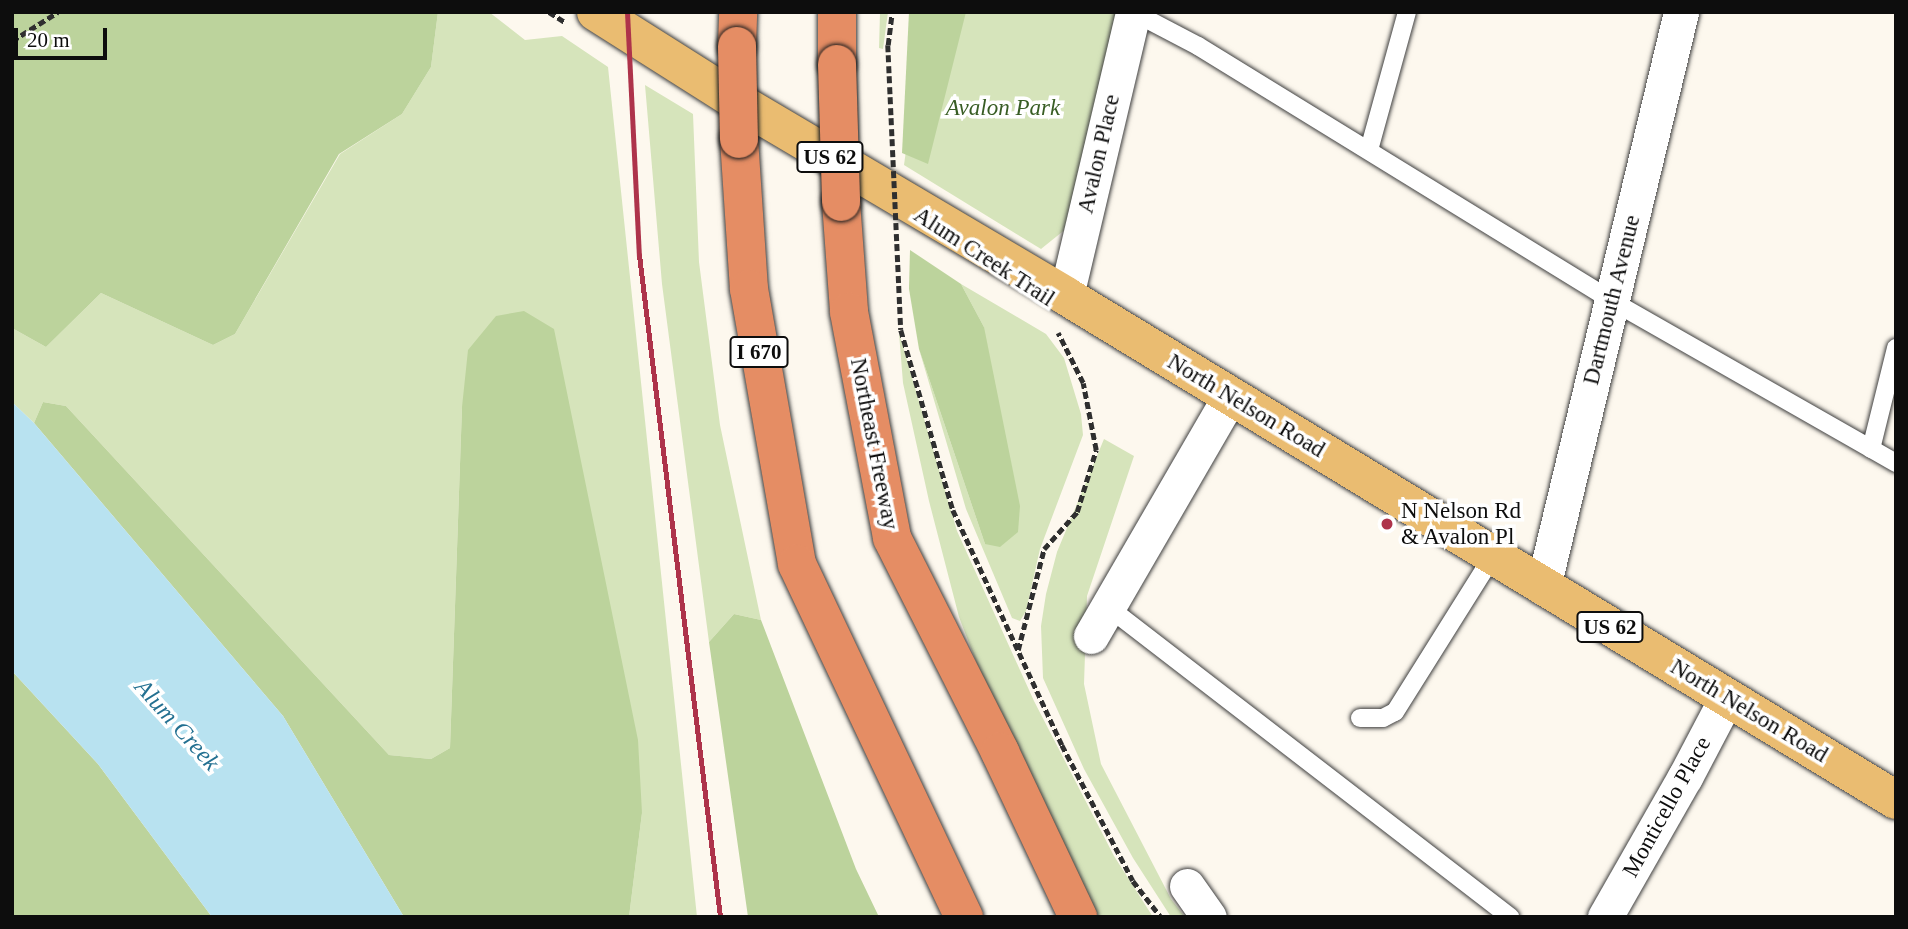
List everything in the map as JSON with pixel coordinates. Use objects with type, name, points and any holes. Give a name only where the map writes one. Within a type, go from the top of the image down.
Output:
[{"type":"highway","name":"Northeast Freeway","points":[[837,12],[841,202],[849,312],[892,538],[1000,751],[1078,917]]},
{"type":"highway","name":"I 670","points":[[737,29],[739,139],[749,289],[797,564],[964,917]]},
{"type":"main road","name":"North Nelson Road","points":[[584,20],[751,110],[1061,312],[1230,396],[1896,800]]},
{"type":"street","name":"Avalon Place","points":[[1061,312],[1133,12]]},
{"type":"street","name":"Dartmouth Avenue","points":[[1543,587],[1681,12]]},
{"type":"street","points":[[1099,621],[1230,396]]},
{"type":"street","name":"Monticello Place","points":[[1605,917],[1727,697]]},
{"type":"street","points":[[1187,886],[1209,917]]},
{"type":"lane","points":[[1133,12],[1198,46],[1612,301],[1896,463]]},
{"type":"lane","points":[[1369,150],[1407,12]]},
{"type":"lane","points":[[1871,449],[1896,348]]},
{"type":"lane","points":[[1360,718],[1383,718],[1395,712],[1493,556]]},
{"type":"lane","points":[[1099,621],[1510,917]]},
{"type":"path","points":[[12,41],[58,12]]},
{"type":"path","points":[[549,12],[584,20]]},
{"type":"path","points":[[892,12],[888,44],[901,330],[953,510],[1062,745],[1133,881],[1161,917]]},
{"type":"path","name":"Alum Creek Trail","points":[[892,218],[904,225]]},
{"type":"path","name":"Alum Creek Trail","points":[[1018,650],[1044,549],[1077,512],[1097,450],[1083,383],[1061,312]]},
{"type":"green space","points":[[12,12],[438,12],[431,67],[402,114],[339,154],[235,334],[213,345],[101,293],[46,347],[12,328]]},
{"type":"green space","points":[[438,12],[489,12],[525,40],[562,36],[608,67],[697,917],[629,917],[642,813],[462,407],[450,748],[431,759],[389,755],[66,406],[43,402],[34,423],[12,402],[12,328],[46,347],[101,293],[213,345],[235,334],[340,154],[402,114],[431,67]]},
{"type":"green space","points":[[880,12],[888,12],[883,49],[879,48]]},
{"type":"green space","points":[[909,12],[966,12],[928,164],[902,153]]},
{"type":"green space","name":"Avalon Park","points":[[925,12],[1118,12],[1067,228],[1041,249],[904,165]]},
{"type":"green space","points":[[645,85],[693,114],[699,262],[720,425],[761,620],[734,614],[709,642],[662,284]]},
{"type":"green space","points":[[910,250],[961,284],[984,327],[1020,506],[1018,532],[1000,547],[985,544],[919,349],[909,289]]},
{"type":"green space","points":[[961,284],[1046,334],[1064,358],[1081,414],[1083,435],[1040,549],[1026,611],[1020,621],[1012,618],[966,509],[919,349],[985,544],[984,327]]},
{"type":"green space","points":[[524,311],[554,329],[638,740],[642,813],[629,917],[404,917],[283,716],[34,423],[43,402],[66,406],[389,755],[431,759],[450,748],[462,407],[468,350],[496,316]]},
{"type":"green space","points":[[899,333],[957,531],[1034,701],[1114,856],[1153,917],[1099,917],[1059,849],[1006,739],[959,617],[929,501],[903,383]]},
{"type":"green space","points":[[1104,439],[1134,456],[1087,596],[1084,684],[1101,764],[1171,899],[1185,917],[1171,917],[1133,858],[1084,769],[1043,678],[1041,626],[1046,594],[1057,552]]},
{"type":"green space","points":[[734,614],[761,620],[856,869],[879,917],[748,917],[709,642]]},
{"type":"green space","points":[[12,671],[98,764],[212,917],[12,917]]},
{"type":"water","name":"Alum Creek","points":[[12,402],[34,423],[283,716],[404,917],[212,917],[98,764],[12,671]]},
{"type":"railway","points":[[627,12],[639,255],[720,917]]},
{"type":"place","name":"N Nelson Rd & Avalon Pl","points":[[1387,524]]}]
